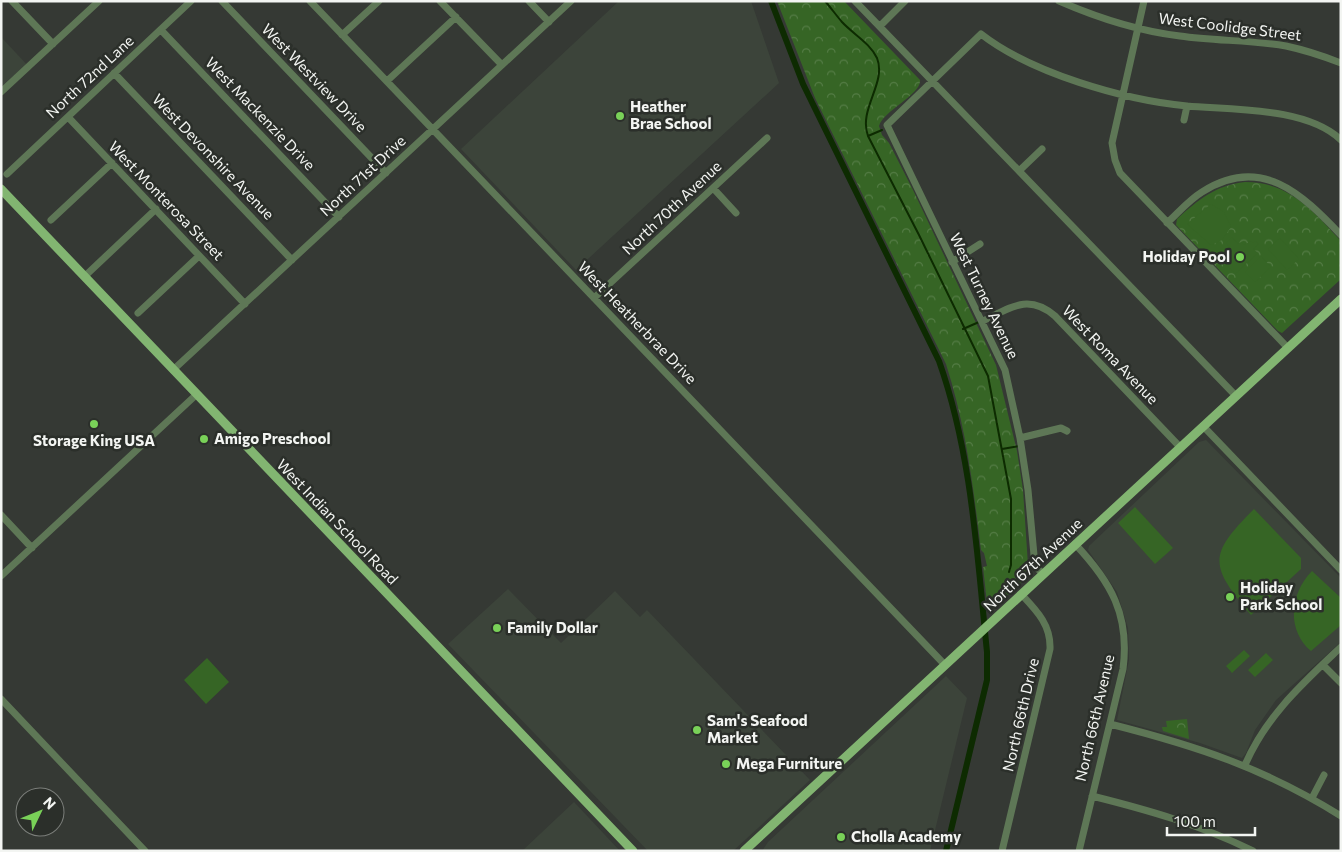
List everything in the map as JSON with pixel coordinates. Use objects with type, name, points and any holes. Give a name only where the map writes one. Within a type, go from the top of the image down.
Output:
[{"type":"main road","name":"West Indian School Road","points":[[1,189],[633,851]]},
{"type":"main road","name":"North 67th Avenue","points":[[744,851],[1341,299]]},
{"type":"street","points":[[12,1],[53,44]]},
{"type":"street","points":[[1,92],[99,1]]},
{"type":"street","name":"North 72nd Lane","points":[[7,174],[191,1]]},
{"type":"street","name":"West Westview Drive","points":[[222,1],[386,173]]},
{"type":"street","name":"West Heatherbrae Drive","points":[[310,1],[945,665]]},
{"type":"street","points":[[342,35],[379,1]]},
{"type":"street","points":[[440,1],[502,65]]},
{"type":"street","points":[[529,1],[549,22]]},
{"type":"street","name":"North 71st Drive","points":[[173,370],[571,1]]},
{"type":"street","points":[[855,1],[1236,396]]},
{"type":"street","points":[[880,26],[906,1]]},
{"type":"street","name":"West Coolidge Street","points":[[1059,1],[1103,19],[1137,28],[1188,38],[1284,46],[1317,54],[1341,63]]},
{"type":"street","points":[[1144,1],[1112,143],[1120,173],[1288,348]]},
{"type":"street","points":[[386,81],[456,17]]},
{"type":"street","name":"West Mackenzie Drive","points":[[161,30],[339,216]]},
{"type":"street","points":[[932,81],[981,34],[1023,59],[1089,85],[1122,94],[1187,106],[1242,108],[1302,118],[1341,140]]},
{"type":"street","name":"West Devonshire Avenue","points":[[114,73],[292,260]]},
{"type":"street","name":"West Turney Avenue","points":[[932,81],[886,125],[1005,370],[1020,438],[1028,490],[1035,566],[1043,574]]},
{"type":"street","points":[[1184,120],[1187,106]]},
{"type":"street","name":"West Monterosa Street","points":[[68,117],[245,304]]},
{"type":"street","name":"North 70th Avenue","points":[[594,298],[767,138]]},
{"type":"street","points":[[1019,171],[1042,149]]},
{"type":"street","points":[[51,220],[112,163]]},
{"type":"street","points":[[1167,223],[1203,191],[1233,179],[1253,178],[1273,181],[1288,186],[1304,198],[1341,235]]},
{"type":"street","points":[[714,188],[736,212]]},
{"type":"street","points":[[84,276],[156,210]]},
{"type":"street","points":[[952,262],[980,244]]},
{"type":"street","points":[[138,313],[199,256]]},
{"type":"street","name":"West Roma Avenue","points":[[983,322],[1018,304],[1043,307],[1055,316],[1180,447]]},
{"type":"street","points":[[1,576],[197,394]]},
{"type":"street","points":[[1203,426],[1341,570]]},
{"type":"street","points":[[1020,438],[1061,428],[1067,431]]},
{"type":"street","points":[[1,515],[32,548]]},
{"type":"street","name":"North 66th Avenue","points":[[1076,544],[1101,574],[1116,599],[1122,620],[1124,656],[1110,724],[1079,851]]},
{"type":"street","name":"North 66th Drive","points":[[1003,850],[1051,639],[1045,622],[1021,594]]},
{"type":"street","points":[[1245,765],[1262,733],[1280,706],[1341,648]]},
{"type":"street","points":[[1323,664],[1341,683]]},
{"type":"street","points":[[1,699],[145,851]]},
{"type":"street","points":[[1110,724],[1178,742],[1245,765],[1312,798],[1341,816]]},
{"type":"street","points":[[1312,798],[1324,775]]},
{"type":"street","points":[[1092,796],[1152,811],[1195,825],[1253,851]]},
{"type":"shaded area","name":"Heather Brae School","points":[[619,1],[751,1],[779,83],[576,270],[461,149]]},
{"type":"shaded area","points":[[1,37],[31,69],[1,97]]},
{"type":"shaded area","name":"Holiday Park School","points":[[1206,440],[1341,578],[1341,642],[1276,700],[1255,730],[1246,753],[1242,758],[1200,743],[1117,720],[1129,660],[1128,628],[1117,592],[1088,550],[1089,546],[1199,442]]},
{"type":"shaded area","points":[[508,589],[561,643],[615,591],[640,617],[647,610],[810,780],[733,851],[648,851],[448,644]]},
{"type":"shaded area","points":[[946,676],[967,698],[930,851],[762,851],[768,842]]},
{"type":"shaded area","points":[[574,802],[620,851],[522,851]]},
{"type":"green space","points":[[777,1],[844,1],[920,80],[915,91],[887,114],[879,126],[882,135],[889,143],[913,190],[996,365],[1017,451],[1023,490],[1028,565],[1031,572],[1014,590],[988,612],[983,567],[987,566],[984,553],[981,550],[964,433],[946,364],[815,98]]},
{"type":"green space","points":[[1245,182],[1261,183],[1275,187],[1299,200],[1341,241],[1341,279],[1282,333],[1176,225],[1177,219],[1208,194],[1225,186]]},
{"type":"green space","points":[[1211,204],[1224,212],[1231,227],[1222,240],[1211,245],[1187,224]]},
{"type":"green space","name":"Holiday Pool","points":[[1232,237],[1238,244],[1241,242],[1244,245],[1255,241],[1259,244],[1253,249],[1258,253],[1235,274],[1222,260],[1232,250],[1226,243]]},
{"type":"green space","points":[[1280,238],[1299,259],[1287,270],[1268,249]]},
{"type":"green space","points":[[1261,256],[1271,267],[1255,282],[1245,272]]},
{"type":"green space","points":[[1135,507],[1173,548],[1155,564],[1118,523]]},
{"type":"green space","points":[[1254,509],[1301,558],[1301,569],[1251,615],[1227,584],[1221,572],[1220,560],[1222,550],[1228,538]]},
{"type":"green space","points":[[1312,571],[1341,598],[1341,625],[1311,651],[1298,633],[1294,611],[1295,600],[1299,590]]},
{"type":"green space","points":[[1244,650],[1250,656],[1232,673],[1226,666]]},
{"type":"green space","points":[[1266,653],[1273,660],[1255,677],[1248,670]]},
{"type":"green space","points":[[207,658],[229,682],[206,704],[184,680]]},
{"type":"green space","points":[[1187,719],[1189,739],[1163,731],[1162,727],[1167,727],[1166,721]]},
{"type":"waterway","points":[[771,1],[803,84],[939,361],[959,432],[972,505],[987,652],[987,680],[946,851]]},
{"type":"waterway","points":[[825,1],[842,22],[866,43],[877,58],[879,67],[878,77],[867,116],[868,136],[988,376],[1011,499],[1011,565],[1009,572]]},
{"type":"waterway","points":[[868,136],[882,130]]},
{"type":"waterway","points":[[963,329],[979,322]]},
{"type":"waterway","points":[[1002,449],[1019,446]]},
{"type":"place","name":"Heather Brae School","points":[[620,116]]},
{"type":"place","name":"Holiday Pool","points":[[1240,257]]},
{"type":"place","name":"Storage King USA","points":[[94,424]]},
{"type":"place","name":"Amigo Preschool","points":[[204,439]]},
{"type":"place","name":"Holiday Park School","points":[[1230,597]]},
{"type":"place","name":"Family Dollar","points":[[497,628]]},
{"type":"place","name":"Sam's Seafood Market","points":[[697,730]]},
{"type":"place","name":"Mega Furniture","points":[[726,764]]},
{"type":"place","name":"Cholla Academy","points":[[841,837]]}]
